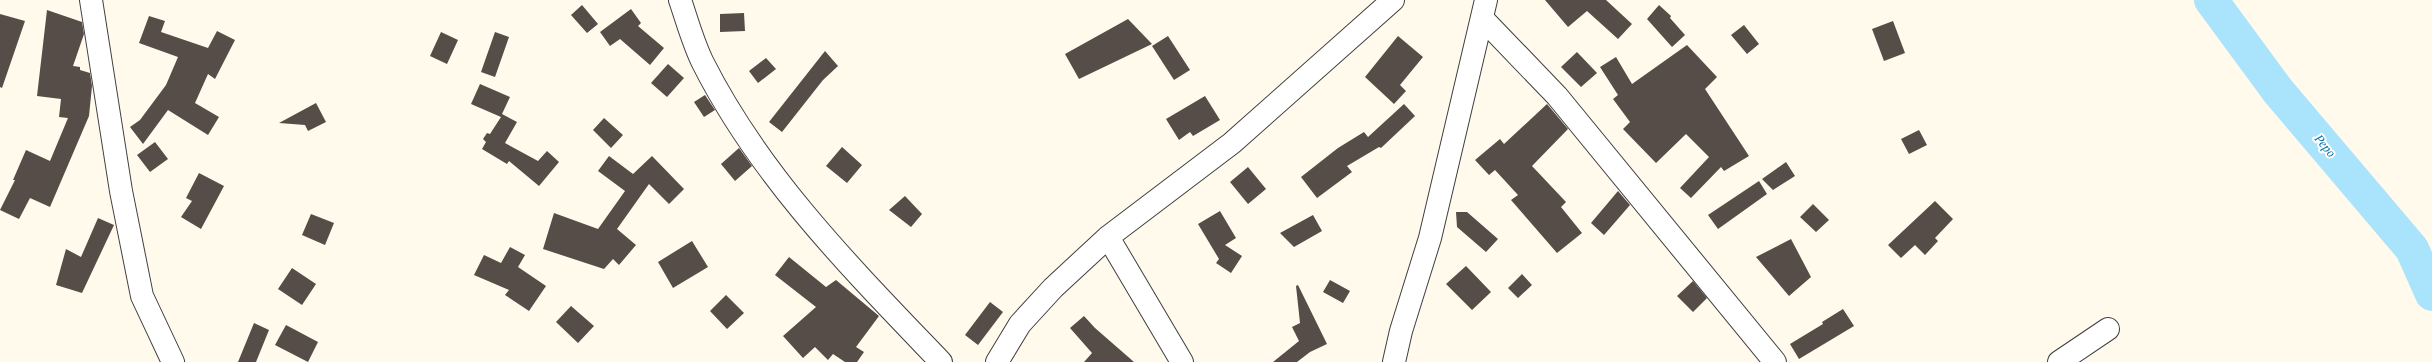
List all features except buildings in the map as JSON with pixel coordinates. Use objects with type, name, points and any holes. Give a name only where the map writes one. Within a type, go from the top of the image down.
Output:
[{"type":"street","points":[[91,0],[121,191],[142,296],[174,362]]},
{"type":"street","points":[[680,0],[702,62],[749,141],[820,234],[941,362]]},
{"type":"street","points":[[997,362],[1020,324],[1053,288],[1108,237],[1232,143],[1393,0]]},
{"type":"street","points":[[1394,362],[1400,331],[1430,238],[1484,9]]},
{"type":"street","points":[[1484,9],[1775,362]]},
{"type":"street","points":[[1108,237],[1182,362]]},
{"type":"street","points":[[2059,362],[2108,329]]},
{"type":"waterway","name":"Pepo","points":[[2211,0],[2278,91],[2412,249],[2432,294]]}]
